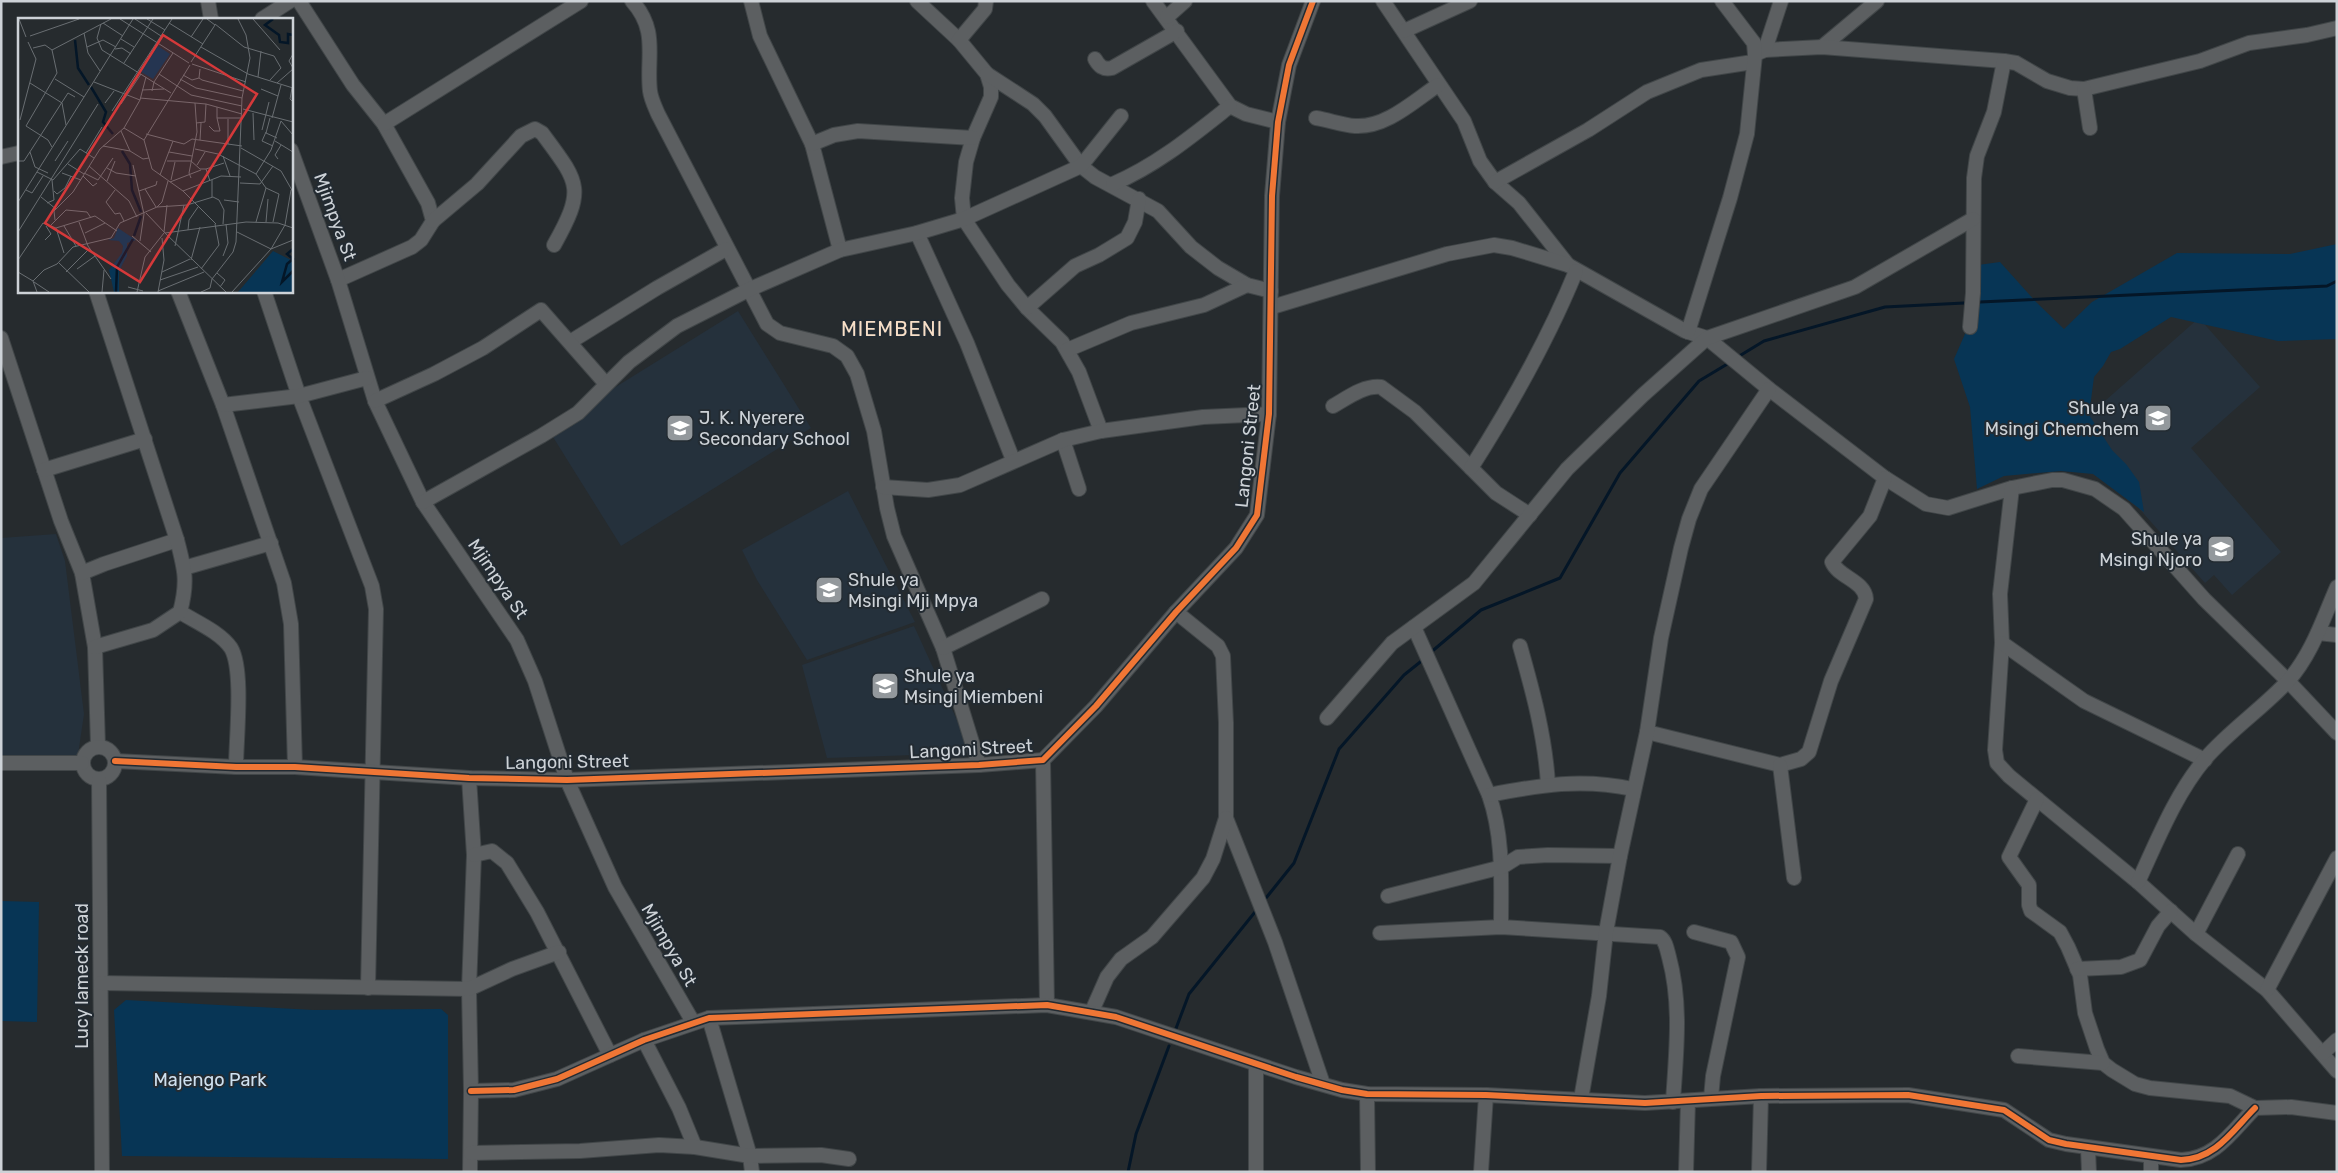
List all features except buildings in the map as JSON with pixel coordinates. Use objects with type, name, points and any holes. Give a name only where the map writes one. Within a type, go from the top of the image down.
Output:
[{"type":"street","points":[[208,1],[211,18]]},
{"type":"street","points":[[264,18],[290,1]]},
{"type":"street","points":[[298,1],[353,85],[384,124],[428,203],[433,221]]},
{"type":"street","points":[[384,124],[581,1]]},
{"type":"street","points":[[632,1],[648,27],[650,92],[658,114],[726,249],[767,324],[780,333],[833,346],[847,356],[857,374],[868,403],[894,536],[943,648],[979,765]]},
{"type":"street","points":[[751,1],[760,36],[812,144],[840,250]]},
{"type":"street","points":[[917,1],[959,40],[987,74],[1033,104],[1045,116],[1081,166],[1095,177],[1113,184],[1158,211],[1202,256],[1247,285],[1271,291]]},
{"type":"street","points":[[959,40],[985,9],[986,1]]},
{"type":"street","points":[[1153,1],[1167,17],[1230,106],[1246,114],[1278,122]]},
{"type":"street","points":[[1167,17],[1185,1]]},
{"type":"street","name":"Langoni Street","points":[[115,761],[236,767],[295,767],[469,778],[567,780],[979,765],[1043,760],[1096,706],[1176,612],[1236,548],[1257,514],[1269,414],[1272,307],[1272,196],[1278,122],[1289,65],[1312,1]]},
{"type":"street","points":[[1383,1],[1464,121],[1480,161],[1495,182],[1519,203],[1572,268]]},
{"type":"street","points":[[1404,31],[1470,1]]},
{"type":"street","points":[[1722,1],[1754,43],[1758,56]]},
{"type":"street","points":[[1688,332],[1725,215],[1746,134],[1758,56],[1781,1]]},
{"type":"street","points":[[1822,47],[1877,1]]},
{"type":"street","points":[[1495,182],[1588,130],[1647,92],[1701,70],[1758,56],[1822,47],[2004,61],[2016,63],[2047,81],[2070,88],[2084,89],[2200,61],[2249,43],[2307,35],[2337,28]]},
{"type":"street","points":[[1095,59],[1098,65],[1106,69],[1112,68],[1176,31]]},
{"type":"street","points":[[1970,327],[1973,293],[1973,187],[1978,156],[1994,112],[2004,61]]},
{"type":"street","points":[[987,74],[990,97],[973,138],[966,162],[962,198],[964,219],[996,267],[1027,308],[1062,342],[1079,372],[1101,431]]},
{"type":"street","points":[[1316,118],[1354,126],[1377,123],[1398,113],[1438,85]]},
{"type":"street","points":[[2084,89],[2090,128]]},
{"type":"street","points":[[1113,184],[1138,173],[1175,149],[1230,106]]},
{"type":"street","points":[[423,502],[571,418],[629,362],[677,326],[748,290],[840,250],[964,219],[1081,166],[1121,116]]},
{"type":"street","points":[[338,280],[412,248],[422,240],[433,221],[477,184],[521,136],[535,130],[542,133],[574,180],[575,194],[566,223],[554,246]]},
{"type":"street","points":[[812,144],[834,135],[858,131],[973,138]]},
{"type":"street","points":[[1,157],[18,152]]},
{"type":"street","name":"Mjimpya St","points":[[292,153],[338,280],[375,401],[423,502],[517,640],[535,681],[567,780],[625,906],[693,1022]]},
{"type":"street","points":[[1027,308],[1075,266],[1100,255],[1127,238],[1135,222],[1139,199]]},
{"type":"street","points":[[1327,718],[1392,643],[1474,583],[1567,469],[1649,389],[1707,338],[1855,287],[1973,219]]},
{"type":"street","points":[[917,232],[967,343],[1013,460]]},
{"type":"street","points":[[1272,307],[1446,254],[1494,245],[1512,248],[1572,268],[1688,332],[1707,338],[1769,389],[1885,478],[1926,504],[1948,508],[2036,482],[2063,480],[2085,485],[2108,496],[2124,509],[2204,599],[2288,681],[2337,733]]},
{"type":"street","points":[[570,342],[657,288],[726,249]]},
{"type":"street","points":[[1471,468],[1496,428],[1552,326],[1572,268]]},
{"type":"street","points":[[1067,350],[1131,323],[1204,305],[1247,285]]},
{"type":"street","points":[[95,647],[153,630],[180,612],[186,589],[178,540],[96,292]]},
{"type":"street","points":[[178,292],[222,405],[284,582],[291,624],[295,767]]},
{"type":"street","points":[[264,292],[299,396],[372,586],[376,609],[368,988]]},
{"type":"street","points":[[375,401],[434,374],[483,348],[541,310],[606,384]]},
{"type":"street","points":[[1,338],[61,521],[82,573],[95,647],[98,746]]},
{"type":"street","points":[[222,405],[299,396],[367,378]]},
{"type":"street","points":[[1333,406],[1374,386],[1381,387],[1415,412],[1496,493],[1530,515]]},
{"type":"street","points":[[1580,1099],[1599,996],[1606,932],[1620,856],[1647,732],[1662,638],[1688,519],[1701,489],[1769,389]]},
{"type":"street","points":[[883,487],[928,490],[960,485],[1013,460],[1064,440],[1101,431],[1203,417],[1269,414]]},
{"type":"street","points":[[44,470],[145,438]]},
{"type":"street","points":[[1064,440],[1079,489]]},
{"type":"street","points":[[1647,732],[1780,765],[1801,759],[1809,752],[1814,742],[1831,680],[1866,599],[1862,589],[1835,567],[1832,562],[1870,516],[1885,478]]},
{"type":"street","points":[[2012,488],[2000,594],[2002,643],[1994,756],[1996,763],[2009,776],[2138,882],[2196,934],[2268,990],[2337,1071]]},
{"type":"street","points":[[82,573],[178,540]]},
{"type":"street","points":[[184,568],[271,543]]},
{"type":"street","points":[[2138,882],[2180,794],[2205,760],[2225,738],[2288,681],[2303,660],[2318,633],[2337,587]]},
{"type":"street","points":[[943,648],[1042,599]]},
{"type":"street","points":[[180,612],[213,632],[230,647],[238,665],[236,767]]},
{"type":"street","points":[[1092,1011],[1107,977],[1121,959],[1152,937],[1203,878],[1214,859],[1226,818],[1226,723],[1223,656],[1218,646],[1176,612]]},
{"type":"street","points":[[1414,626],[1497,817],[1502,867],[1501,927]]},
{"type":"street","points":[[2318,633],[2337,635]]},
{"type":"street","points":[[2002,643],[2084,701],[2205,760]]},
{"type":"street","points":[[1520,646],[1539,711],[1546,748],[1548,784]]},
{"type":"street","points":[[98,746],[107,748],[115,761],[113,772],[99,780],[91,777],[85,771],[82,763],[84,755],[90,749],[98,746]]},
{"type":"street","points":[[1043,760],[1047,1005]]},
{"type":"street","points":[[1,763],[82,763]]},
{"type":"street","points":[[1780,765],[1794,878]]},
{"type":"street","points":[[469,778],[474,855],[469,990],[472,1091],[470,1172]]},
{"type":"street","name":"Lucy lameck road","points":[[99,780],[102,1172]]},
{"type":"street","points":[[1489,795],[1548,784],[1587,782],[1634,789]]},
{"type":"street","points":[[2037,799],[2009,857],[2030,885],[2030,908],[2060,932],[2080,975],[2090,1028],[2103,1063]]},
{"type":"street","points":[[1226,818],[1275,942],[1323,1084]]},
{"type":"street","points":[[474,855],[492,851],[507,863],[559,952],[610,1055]]},
{"type":"street","points":[[2196,934],[2238,854]]},
{"type":"street","points":[[1388,896],[1502,867],[1518,857],[1620,856]]},
{"type":"street","points":[[2268,990],[2337,858]]},
{"type":"street","points":[[2076,969],[2121,967],[2140,960],[2158,926],[2171,911]]},
{"type":"street","points":[[1380,933],[1501,927],[1660,936],[1665,943],[1672,975],[1678,1023],[1680,1101],[1686,1172]]},
{"type":"street","points":[[1694,932],[1731,942],[1738,957],[1713,1076],[1711,1098]]},
{"type":"street","points":[[101,983],[469,990],[512,969],[559,952]]},
{"type":"street","points":[[472,1091],[514,1090],[557,1079],[644,1040],[709,1018],[1047,1005],[1092,1011],[1145,1026],[1256,1064],[1342,1090],[1367,1094],[1486,1095],[1644,1103],[1761,1096],[1908,1095],[1990,1106],[2004,1110],[2049,1140],[2088,1149],[2189,1160],[2212,1152],[2255,1108]]},
{"type":"street","points":[[709,1018],[750,1156],[752,1172]]},
{"type":"street","points":[[644,1040],[679,1108],[695,1146]]},
{"type":"street","points":[[2323,1053],[2337,1040]]},
{"type":"street","points":[[2018,1056],[2103,1063],[2135,1084],[2150,1088],[2230,1096],[2255,1108],[2291,1107],[2337,1113]]},
{"type":"street","points":[[1256,1064],[1256,1172]]},
{"type":"street","points":[[1367,1094],[1368,1172]]},
{"type":"street","points":[[1481,1172],[1486,1095]]},
{"type":"street","points":[[1759,1172],[1761,1096]]},
{"type":"street","points":[[471,1153],[580,1151],[659,1145],[695,1146],[750,1156],[821,1155],[849,1159]]},
{"type":"street","points":[[2088,1149],[2089,1172]]},
{"type":"street","points":[[2151,1157],[2151,1172]]},
{"type":"shaded area","name":"J. K. Nyerere Secondary School","points":[[738,311],[811,428],[621,546],[548,429]]},
{"type":"shaded area","points":[[2199,318],[2260,387],[2191,448],[2281,552],[2232,595],[2214,575],[2205,583],[2129,497],[2080,423]]},
{"type":"shaded area","points":[[848,491],[915,622],[807,660],[757,580],[742,550]]},
{"type":"shaded area","points":[[56,534],[65,561],[84,714],[78,755],[1,756],[1,538]]},
{"type":"shaded area","points":[[914,626],[972,753],[827,758],[802,665]]},
{"type":"green space","points":[[2337,244],[2337,339],[2278,341],[2171,317],[2120,349],[2111,352],[2094,377],[2089,415],[2112,450],[2126,464],[2139,482],[2144,512],[2093,474],[2061,471],[2004,476],[1977,489],[1970,407],[1954,359],[1972,318],[1978,265],[2000,262],[2036,302],[2064,329],[2092,302],[2177,253],[2290,254]]},
{"type":"green space","points":[[1,901],[39,902],[37,1022],[1,1021]]},
{"type":"green space","name":"Majengo Park","points":[[126,1000],[313,1010],[441,1009],[448,1015],[448,1159],[122,1156],[114,1010]]},
{"type":"waterway","points":[[1980,302],[2327,286],[2337,281]]},
{"type":"waterway","points":[[1736,358],[1764,341],[1885,307],[1964,303]]},
{"type":"waterway","points":[[1430,653],[1481,610],[1560,578],[1620,473],[1699,381],[1729,363]]},
{"type":"waterway","points":[[1266,898],[1294,863],[1339,749],[1404,675],[1424,659]]},
{"type":"waterway","points":[[1175,1031],[1189,994],[1255,912]]},
{"type":"waterway","points":[[1128,1172],[1136,1134],[1169,1046]]},
{"type":"cycle path","points":[[115,761],[236,767],[295,767],[469,778],[567,780],[979,765],[1043,760],[1096,706],[1176,612],[1236,548],[1257,515],[1269,414],[1272,196],[1278,122],[1289,65],[1313,1]]},
{"type":"cycle path","points":[[471,1091],[514,1090],[557,1079],[644,1040],[709,1018],[1047,1005],[1116,1017],[1296,1077],[1342,1090],[1367,1094],[1486,1095],[1645,1103],[1761,1096],[1908,1095],[2004,1110],[2049,1140],[2181,1160],[2204,1155],[2214,1149],[2255,1108]]},
{"type":"place","name":"Shule ya Msingi Chemchem","points":[[2158,418]]},
{"type":"place","name":"J. K. Nyerere Secondary School","points":[[680,428]]},
{"type":"place","name":"Shule ya Msingi Njoro","points":[[2221,549]]},
{"type":"place","name":"Shule ya Msingi Mji Mpya","points":[[829,590]]},
{"type":"place","name":"Shule ya Msingi Miembeni","points":[[885,686]]},
{"type":"district","name":"MIEMBENI","points":[[892,329]]}]
